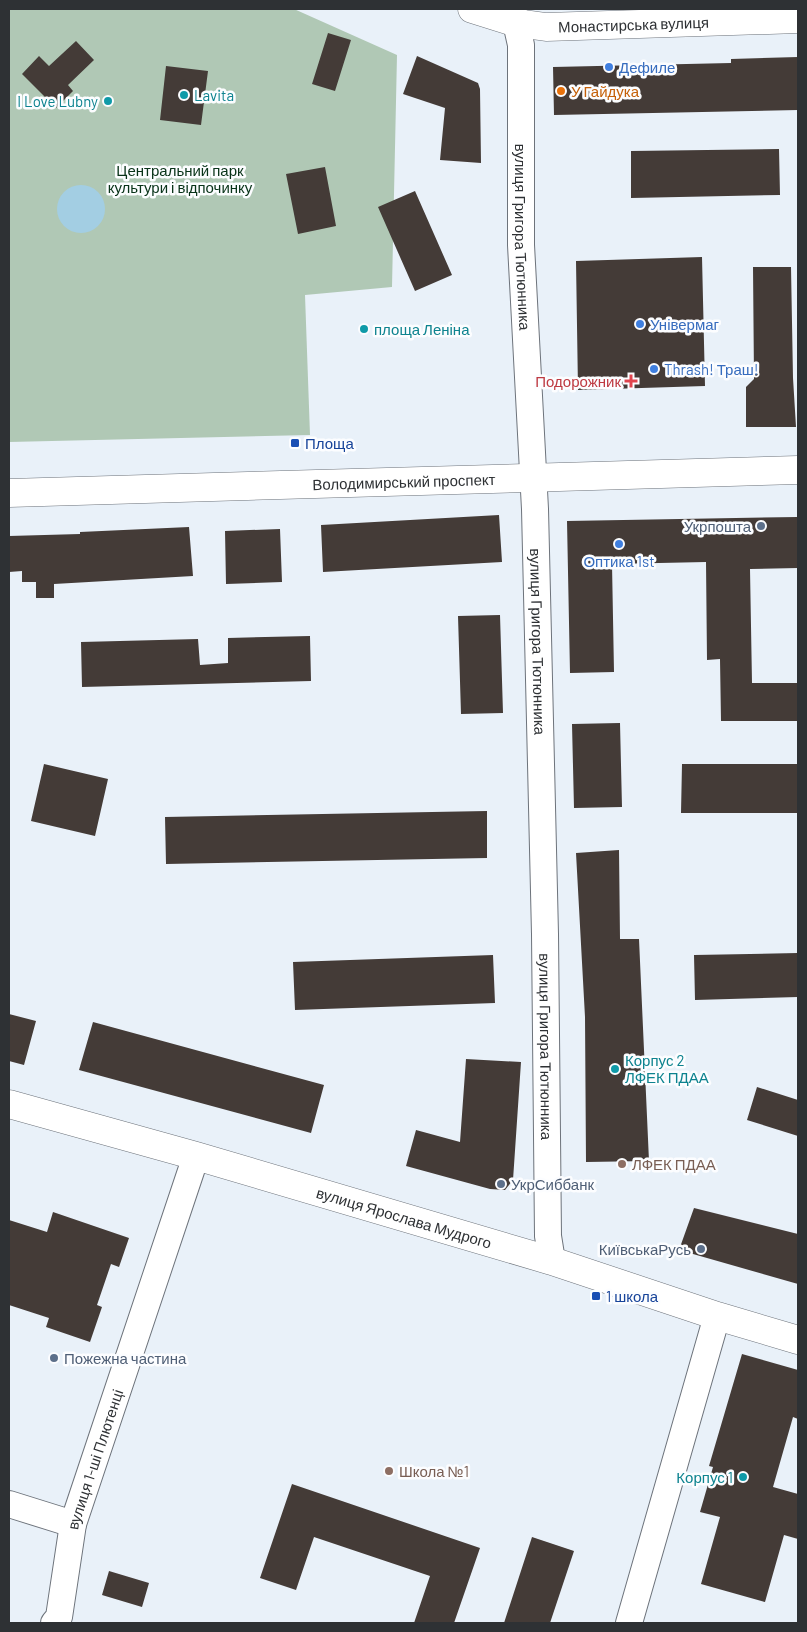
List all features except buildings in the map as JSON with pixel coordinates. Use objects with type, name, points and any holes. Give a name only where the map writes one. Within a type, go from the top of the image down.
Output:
[{"type":"main road","name":"Монастирська вулиця","points":[[472,9],[515,16],[546,27],[798,20]]},
{"type":"main road","name":"Володимирський проспект","points":[[9,493],[798,470]]},
{"type":"main road","name":"вулиця Ярослава Мудрого","points":[[9,1104],[196,1156],[552,1261],[717,1316],[798,1340]]},
{"type":"street","name":"вулиця Григора Тютюнника","points":[[515,16],[521,46],[521,246],[534,477],[545,934],[548,1236],[552,1261]]},
{"type":"street","name":"вулиця 1-ші Плютенці","points":[[54,1623],[58,1617],[73,1524],[196,1156]]},
{"type":"street","points":[[629,1623],[717,1316]]},
{"type":"street","points":[[9,1504],[73,1524]]},
{"type":"green space","name":"Центральний парк культури і відпочинку","points":[[9,9],[294,9],[397,55],[392,287],[305,295],[310,435],[9,442]]},
{"type":"water","points":[[81,185],[90,187],[98,192],[103,200],[105,209],[103,218],[98,226],[90,231],[81,233],[72,231],[64,226],[59,218],[57,209],[59,200],[64,192],[72,187]]},
{"type":"place","name":"Дефиле","points":[[609,67]]},
{"type":"place","name":"У Гайдука","points":[[561,91]]},
{"type":"place","name":"Lavita","points":[[184,95]]},
{"type":"place","name":"I Love Lubny","points":[[108,101]]},
{"type":"place","name":"Універмаг","points":[[640,324]]},
{"type":"place","name":"площа Леніна","points":[[364,329]]},
{"type":"place","name":"Thrash! Траш!","points":[[654,369]]},
{"type":"place","name":"Подорожник","points":[[631,381]]},
{"type":"place","name":"Площа","points":[[295,443]]},
{"type":"place","name":"Укрпошта","points":[[761,526]]},
{"type":"place","name":"Оптика 1st","points":[[619,544]]},
{"type":"place","name":"Корпус 2 ЛФЕК ПДАА","points":[[615,1069]]},
{"type":"place","name":"ЛФЕК ПДАА","points":[[622,1164]]},
{"type":"place","name":"УкрСиббанк","points":[[501,1184]]},
{"type":"place","name":"КиївськаРусь","points":[[701,1249]]},
{"type":"place","name":"1 школа","points":[[596,1296]]},
{"type":"place","name":"Пожежна частина","points":[[54,1358]]},
{"type":"place","name":"Школа №1","points":[[389,1471]]},
{"type":"place","name":"Корпус 1","points":[[743,1477]]}]
